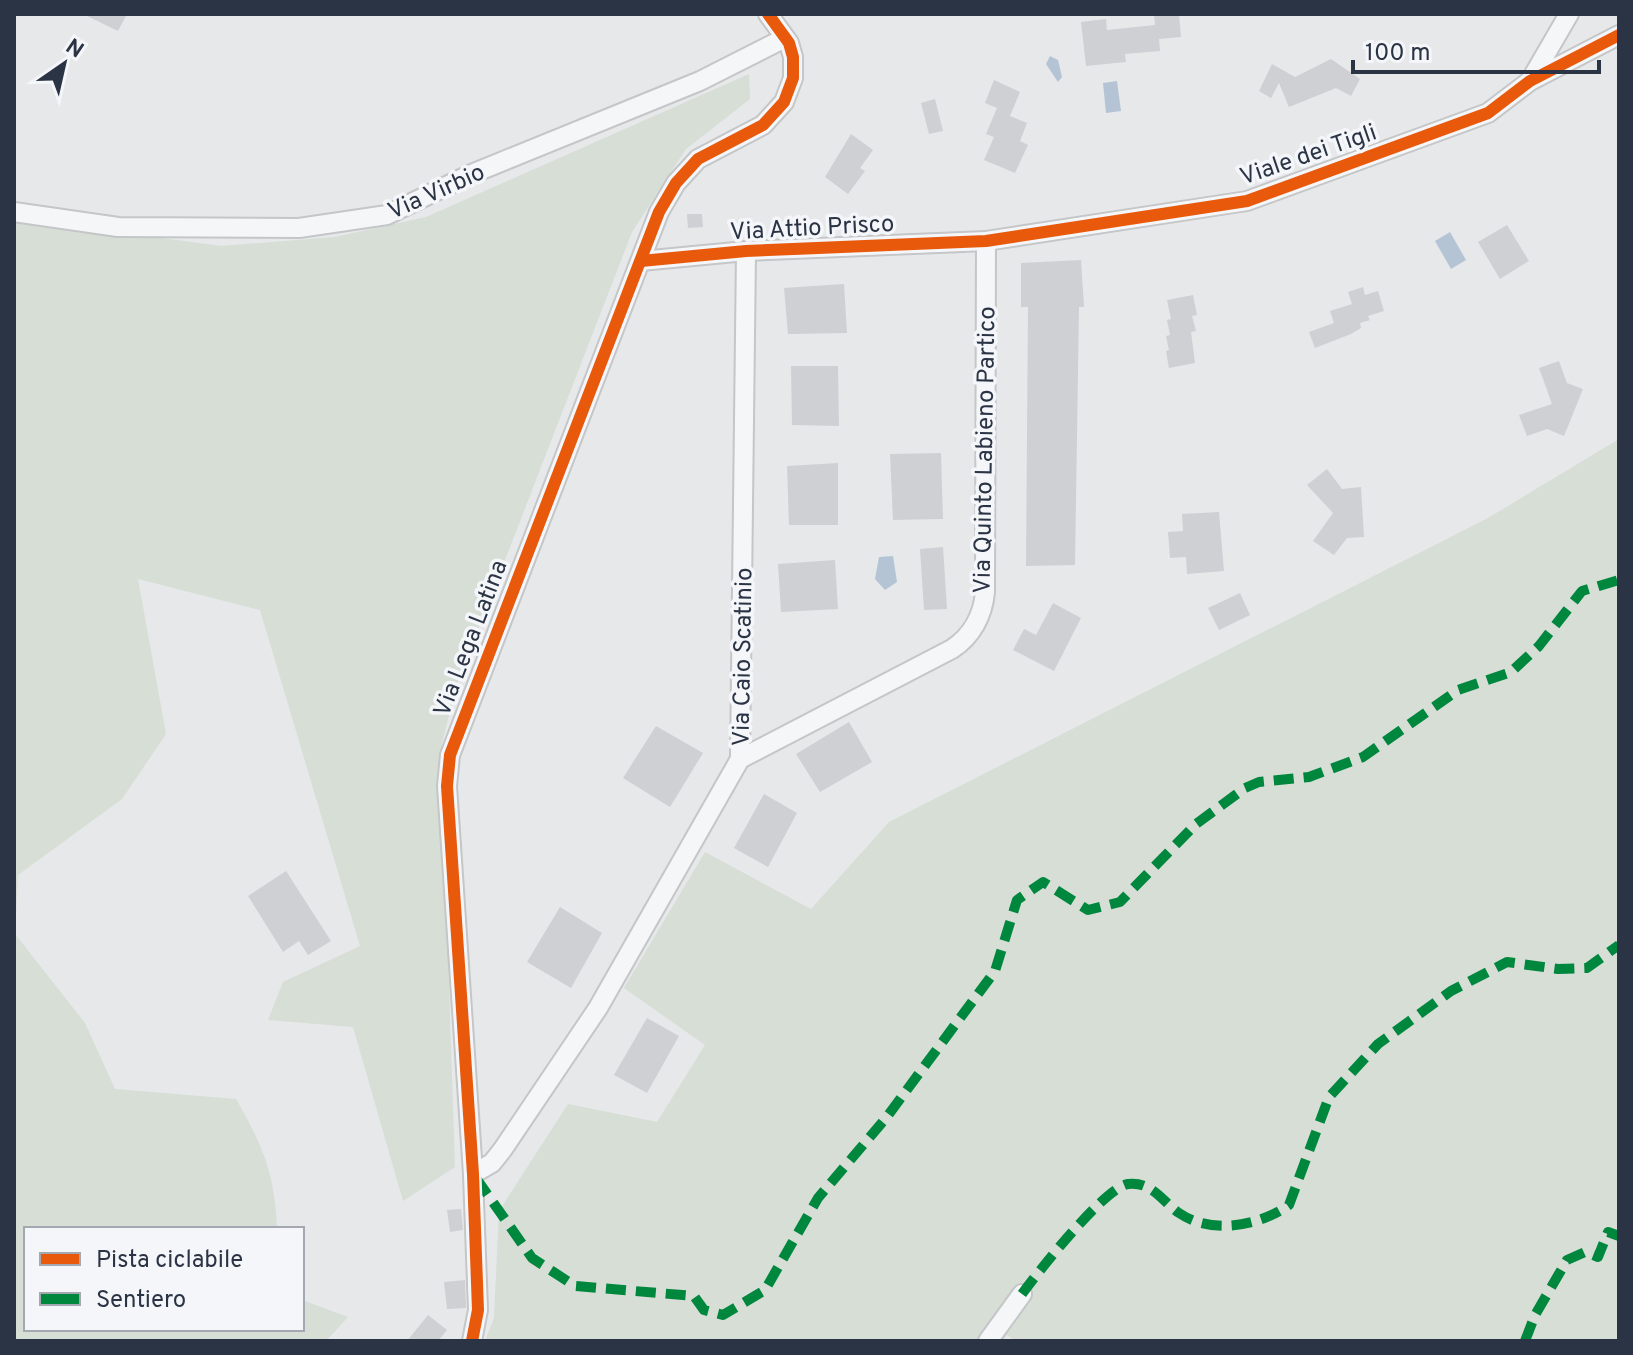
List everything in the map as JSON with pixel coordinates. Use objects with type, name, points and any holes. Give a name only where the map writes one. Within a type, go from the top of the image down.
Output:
[{"type":"street","points":[[768,14],[785,38]]},
{"type":"street","points":[[1530,81],[1569,14]]},
{"type":"street","name":"Viale dei Tigli","points":[[986,241],[1247,201],[1488,113],[1530,81],[1619,35]]},
{"type":"street","name":"Via Virbio","points":[[14,212],[118,227],[299,228],[387,215],[469,175],[700,81],[785,38]]},
{"type":"street","name":"Via Lega Latina","points":[[472,1341],[478,1310],[473,1174],[447,786],[450,755],[659,212],[681,176],[709,152],[768,122],[784,102],[793,67],[785,38]]},
{"type":"street","name":"Via Attio Prisco","points":[[641,261],[746,251],[986,241]]},
{"type":"street","name":"Via Quinto Labieno Partico","points":[[740,759],[952,649],[967,637],[978,618],[985,592],[986,241]]},
{"type":"street","name":"Via Caio Scatinio","points":[[473,1174],[492,1163],[503,1149],[576,1041],[740,759],[746,251]]},
{"type":"street","points":[[988,1341],[1022,1294]]},
{"type":"shaded area","points":[[749,74],[750,99],[686,149],[632,232],[457,684],[441,747],[455,1167],[403,1201],[353,1027],[268,1020],[283,982],[360,946],[260,610],[138,579],[166,734],[122,799],[18,875],[15,934],[85,1023],[115,1089],[236,1099],[266,1161],[274,1192],[277,1227],[24,1227],[24,1331],[304,1331],[304,1301],[348,1317],[326,1341],[14,1341],[14,218],[221,246],[335,237],[426,217]]},
{"type":"shaded area","points":[[1619,439],[1619,1341],[1015,1341],[1007,1335],[1002,1341],[485,1341],[494,1318],[499,1211],[568,1104],[657,1122],[705,1045],[624,988],[705,852],[811,909],[889,822],[1488,518]]},
{"type":"water","points":[[1050,56],[1058,60],[1062,77],[1058,82],[1046,64]]},
{"type":"water","points":[[1117,81],[1121,111],[1106,113],[1103,83]]},
{"type":"water","points":[[1450,232],[1466,260],[1451,269],[1435,241]]},
{"type":"water","points":[[893,556],[897,582],[885,590],[875,579],[879,557]]},
{"type":"building","points":[[83,14],[127,14],[118,31]]},
{"type":"building","points":[[1154,14],[1179,14],[1181,37],[1159,39],[1160,51],[1125,54],[1126,62],[1086,66],[1081,22],[1106,19],[1107,30],[1155,25]]},
{"type":"building","points":[[1331,59],[1360,79],[1351,96],[1336,88],[1289,107],[1279,83],[1271,98],[1259,91],[1272,64],[1295,77]]},
{"type":"building","points":[[994,80],[1020,92],[1010,116],[1027,123],[1020,141],[1028,145],[1015,173],[984,160],[994,137],[986,134],[997,108],[985,103]]},
{"type":"building","points":[[935,99],[943,131],[929,134],[921,103]]},
{"type":"building","points":[[851,134],[873,150],[860,168],[865,171],[848,194],[825,177]]},
{"type":"building","points":[[687,214],[702,214],[703,227],[688,228]]},
{"type":"building","points":[[1507,225],[1529,261],[1500,279],[1478,242]]},
{"type":"building","points":[[1081,260],[1084,307],[1079,307],[1075,565],[1026,566],[1028,307],[1021,307],[1021,263]]},
{"type":"building","points":[[844,284],[847,333],[788,334],[784,288]]},
{"type":"building","points":[[1363,287],[1365,295],[1378,291],[1384,311],[1368,316],[1370,320],[1360,323],[1361,328],[1351,334],[1315,348],[1309,332],[1334,323],[1330,311],[1352,304],[1348,292]]},
{"type":"building","points":[[1193,295],[1197,315],[1192,316],[1196,331],[1191,332],[1195,363],[1169,368],[1166,336],[1170,335],[1167,320],[1171,319],[1167,300]]},
{"type":"building","points":[[1559,361],[1567,383],[1583,389],[1564,436],[1547,429],[1527,436],[1519,415],[1552,404],[1539,368]]},
{"type":"building","points":[[791,366],[838,366],[839,426],[792,425]]},
{"type":"building","points":[[941,453],[943,519],[893,520],[890,454]]},
{"type":"building","points":[[838,463],[838,525],[789,525],[787,466]]},
{"type":"building","points":[[1327,469],[1342,489],[1361,487],[1364,537],[1347,538],[1334,555],[1313,541],[1333,513],[1307,485]]},
{"type":"building","points":[[1219,512],[1224,571],[1187,574],[1186,557],[1170,558],[1168,532],[1183,531],[1182,514]]},
{"type":"building","points":[[943,547],[947,609],[924,610],[920,549]]},
{"type":"building","points":[[835,560],[838,609],[781,612],[778,564]]},
{"type":"building","points":[[1240,593],[1250,615],[1219,630],[1208,608]]},
{"type":"building","points":[[1053,603],[1081,618],[1054,671],[1013,650],[1024,629],[1036,635]]},
{"type":"building","points":[[849,722],[872,762],[820,792],[796,754]]},
{"type":"building","points":[[656,726],[703,753],[670,807],[623,778]]},
{"type":"building","points":[[764,794],[797,813],[768,867],[734,848]]},
{"type":"building","points":[[286,871],[331,941],[308,955],[299,941],[283,952],[248,896]]},
{"type":"building","points":[[560,907],[602,933],[571,988],[527,962]]},
{"type":"building","points":[[647,1018],[679,1036],[647,1093],[614,1075]]},
{"type":"building","points":[[461,1209],[463,1230],[450,1232],[447,1210]]},
{"type":"building","points":[[465,1280],[466,1308],[447,1309],[444,1282]]},
{"type":"building","points":[[428,1315],[447,1330],[438,1341],[407,1341]]},
{"type":"marked path","points":[[476,1178],[532,1258],[575,1286],[694,1296],[704,1310],[723,1315],[765,1290],[818,1198],[886,1118],[995,971],[1017,900],[1043,882],[1088,910],[1120,902],[1196,824],[1245,788],[1259,782],[1309,777],[1363,757],[1458,690],[1511,672],[1539,646],[1582,591],[1619,580]]},
{"type":"marked path","points":[[1022,1294],[1088,1215],[1117,1189],[1128,1184],[1150,1189],[1192,1220],[1220,1226],[1250,1223],[1289,1205],[1329,1097],[1378,1044],[1451,991],[1507,962],[1558,969],[1587,968],[1619,945]]},
{"type":"marked path","points":[[1525,1341],[1535,1315],[1567,1260],[1585,1252],[1598,1257],[1608,1232],[1619,1236]]},
{"type":"cycle path","points":[[472,1341],[478,1310],[473,1174],[447,786],[450,755],[659,212],[676,183],[698,159],[763,125],[784,102],[793,78],[793,57],[789,43],[768,14]]},
{"type":"cycle path","points":[[641,261],[746,251],[986,241],[1247,201],[1488,113],[1530,81],[1619,35]]}]
